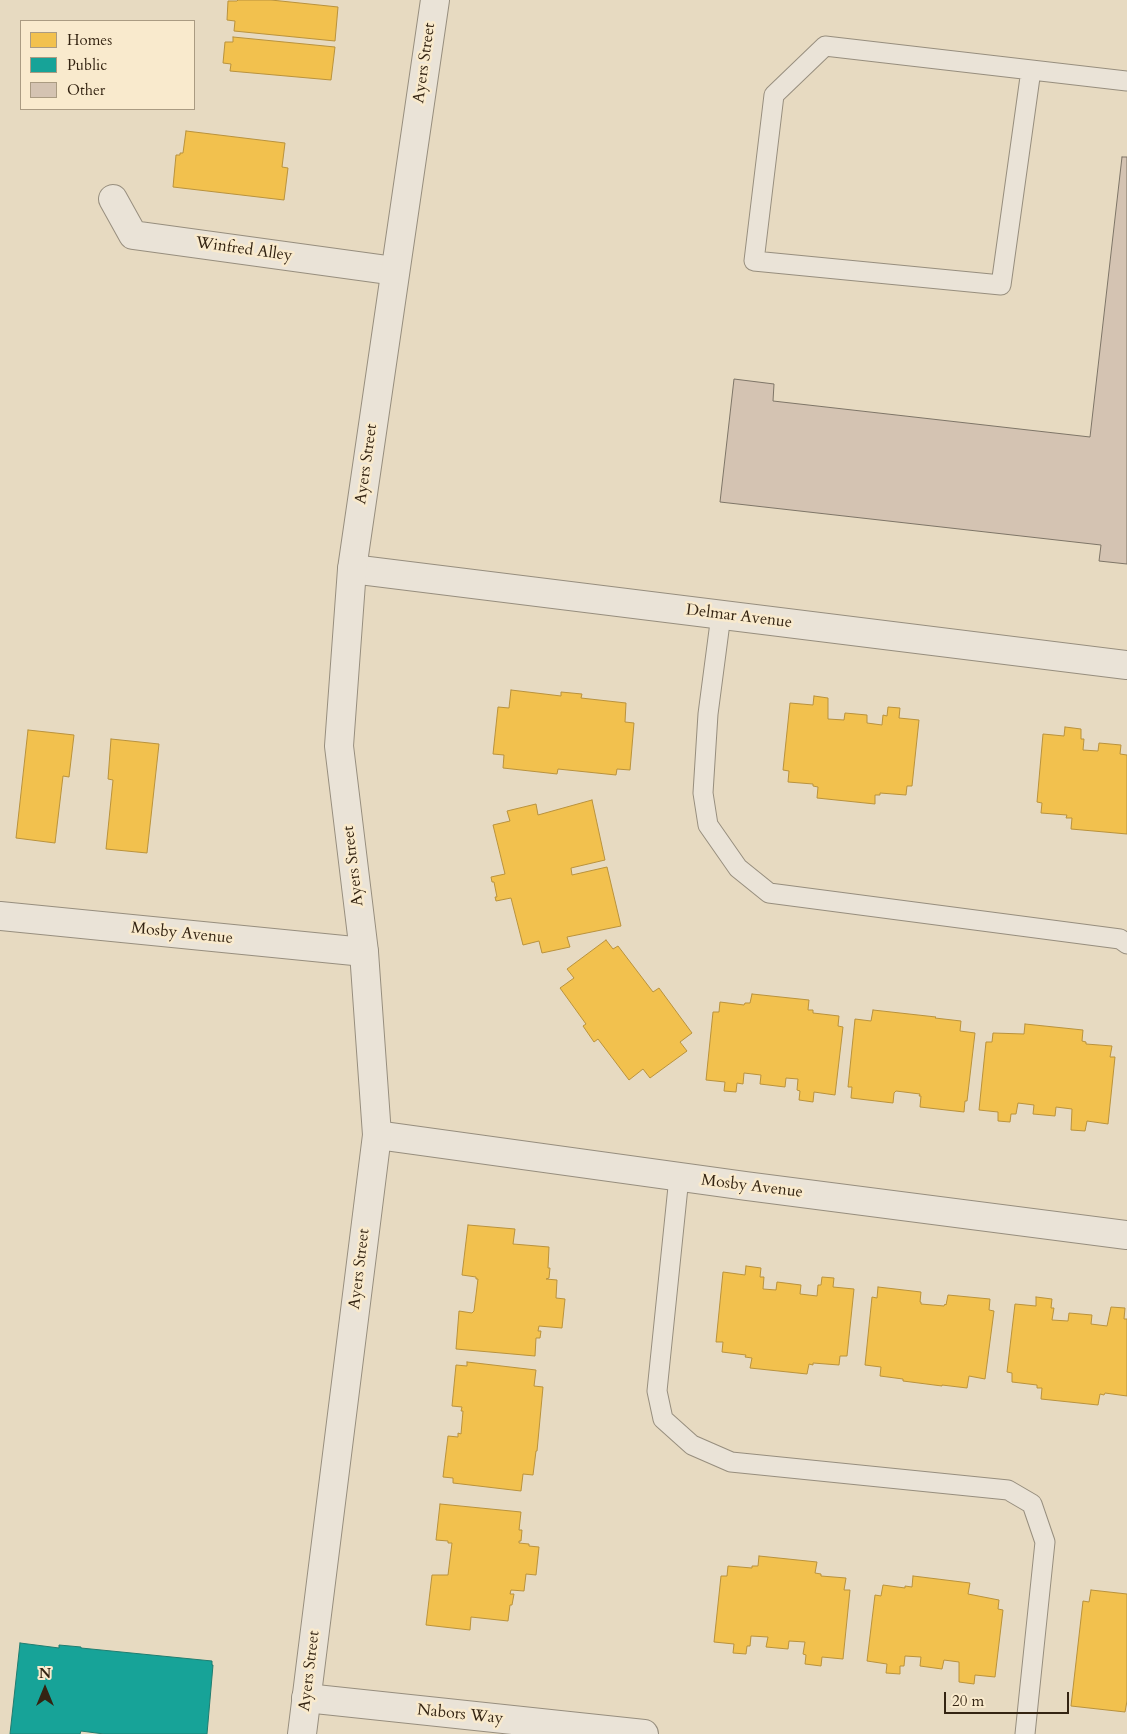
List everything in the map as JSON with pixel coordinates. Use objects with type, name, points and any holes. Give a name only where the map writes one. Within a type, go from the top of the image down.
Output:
[{"type":"street","name":"Ayers Street","points":[[302,1734],[377,1135],[364,952],[339,746],[352,569],[435,0]]},
{"type":"street","name":"Winfred Alley","points":[[113,199],[133,235],[395,271]]},
{"type":"street","name":"Delmar Avenue","points":[[352,569],[1127,665]]},
{"type":"street","name":"Mosby Avenue","points":[[0,916],[364,952]]},
{"type":"street","name":"Mosby Avenue","points":[[377,1135],[679,1178],[1127,1235]]},
{"type":"street","name":"Nabors Way","points":[[306,1698],[644,1734]]},
{"type":"lane","points":[[1031,70],[1001,285],[754,262],[774,95],[824,46],[1127,81]]},
{"type":"lane","points":[[722,615],[708,714],[703,793],[708,824],[738,868],[769,893],[1120,939],[1127,944]]},
{"type":"lane","points":[[679,1178],[656,1391],[663,1419],[692,1445],[731,1462],[1008,1490],[1032,1504],[1045,1542],[1025,1734]]},
{"type":"building: Homes","points":[[271,0],[338,7],[335,41],[234,31],[235,21],[227,20],[228,1]]},
{"type":"building: Homes","points":[[233,37],[335,47],[331,80],[230,71],[231,64],[223,63],[225,42],[233,42]]},
{"type":"building: Homes","points":[[186,131],[285,143],[282,167],[288,168],[284,200],[173,187],[176,155],[183,153]]},
{"type":"building: Homes","points":[[511,690],[561,696],[561,692],[582,694],[581,698],[626,703],[625,722],[634,723],[630,770],[617,769],[616,775],[558,769],[557,774],[503,768],[504,755],[493,754],[498,707],[509,708]]},
{"type":"building: Homes","points":[[814,696],[828,698],[828,719],[844,720],[845,713],[867,715],[867,723],[882,725],[883,715],[887,716],[888,707],[900,708],[899,718],[919,720],[912,786],[907,786],[906,795],[880,793],[880,795],[875,795],[875,804],[817,798],[818,787],[813,786],[813,784],[788,782],[789,771],[783,770],[790,703],[813,705]]},
{"type":"building: Homes","points":[[1065,727],[1081,729],[1081,739],[1084,739],[1083,750],[1098,751],[1099,743],[1121,745],[1120,754],[1127,755],[1127,834],[1071,829],[1072,818],[1066,818],[1067,815],[1041,813],[1042,803],[1037,802],[1043,734],[1064,736]]},
{"type":"building: Homes","points":[[28,730],[74,735],[69,777],[63,776],[55,843],[16,838]]},
{"type":"building: Homes","points":[[111,739],[159,744],[147,853],[106,849],[113,780],[108,779]]},
{"type":"building: Homes","points":[[592,800],[605,860],[571,868],[572,875],[607,867],[621,926],[567,937],[570,947],[542,953],[539,941],[523,945],[511,898],[496,901],[494,882],[492,882],[491,877],[505,874],[493,825],[510,821],[507,811],[536,804],[538,815]]},
{"type":"building: Homes","points":[[606,940],[613,949],[618,946],[653,992],[659,988],[692,1033],[680,1042],[687,1051],[650,1078],[643,1069],[629,1080],[598,1039],[594,1042],[583,1026],[586,1024],[560,988],[574,978],[567,969]]},
{"type":"building: Homes","points":[[752,994],[809,1000],[808,1010],[813,1010],[813,1013],[839,1016],[838,1026],[843,1027],[835,1095],[814,1092],[813,1102],[799,1100],[800,1091],[797,1090],[798,1079],[786,1078],[785,1087],[760,1084],[761,1075],[744,1073],[743,1084],[737,1083],[736,1092],[724,1091],[725,1082],[706,1080],[713,1012],[719,1012],[720,1002],[744,1005],[745,1003],[750,1003]]},
{"type":"building: Homes","points":[[873,1010],[961,1021],[960,1031],[975,1033],[964,1112],[920,1107],[920,1094],[896,1091],[893,1103],[851,1098],[852,1087],[848,1087],[855,1019],[871,1021]]},
{"type":"building: Homes","points":[[1025,1024],[1083,1030],[1082,1041],[1086,1042],[1086,1044],[1112,1046],[1110,1057],[1115,1057],[1108,1124],[1087,1121],[1085,1131],[1071,1130],[1072,1109],[1056,1107],[1055,1116],[1033,1114],[1034,1105],[1018,1103],[1016,1114],[1011,1114],[1010,1122],[998,1121],[998,1112],[979,1110],[986,1042],[992,1042],[993,1033],[1024,1034]]},
{"type":"building: Homes","points":[[468,1225],[515,1229],[513,1244],[549,1247],[548,1268],[550,1268],[549,1278],[546,1279],[557,1280],[556,1298],[565,1299],[562,1328],[539,1326],[538,1331],[541,1331],[540,1338],[536,1338],[535,1356],[456,1349],[459,1311],[472,1313],[474,1311],[478,1279],[462,1275]]},
{"type":"building: Homes","points":[[746,1266],[761,1268],[760,1277],[764,1277],[763,1289],[776,1290],[777,1282],[801,1285],[800,1294],[817,1296],[818,1285],[821,1285],[822,1277],[834,1278],[833,1287],[854,1289],[847,1356],[840,1356],[839,1365],[809,1364],[807,1374],[750,1368],[752,1358],[745,1357],[746,1355],[722,1352],[723,1342],[716,1342],[723,1272],[745,1275]]},
{"type":"building: Homes","points":[[878,1287],[921,1292],[921,1304],[944,1306],[946,1305],[948,1295],[990,1299],[989,1310],[994,1311],[985,1379],[969,1376],[967,1388],[942,1386],[880,1376],[881,1367],[865,1365],[872,1297],[877,1298]]},
{"type":"building: Homes","points":[[1036,1297],[1052,1299],[1051,1308],[1054,1308],[1052,1320],[1068,1321],[1069,1313],[1092,1315],[1091,1324],[1107,1326],[1111,1307],[1125,1308],[1124,1319],[1127,1319],[1127,1396],[1100,1394],[1098,1405],[1041,1399],[1042,1388],[1037,1388],[1037,1385],[1012,1382],[1012,1373],[1007,1372],[1015,1304],[1036,1306]]},
{"type":"building: Homes","points":[[467,1362],[536,1370],[534,1386],[543,1387],[537,1451],[533,1475],[523,1474],[521,1491],[453,1483],[453,1478],[443,1477],[448,1436],[458,1437],[458,1433],[461,1434],[462,1407],[452,1406],[456,1365],[467,1366]]},
{"type":"building: Homes","points":[[440,1504],[521,1512],[519,1530],[522,1530],[519,1543],[539,1547],[536,1575],[526,1574],[524,1591],[511,1590],[510,1594],[514,1594],[512,1605],[510,1605],[508,1621],[471,1617],[470,1630],[426,1625],[432,1575],[448,1575],[452,1543],[436,1540]]},
{"type":"building: Homes","points":[[759,1556],[817,1562],[815,1573],[821,1574],[821,1576],[846,1578],[844,1590],[850,1590],[843,1659],[822,1657],[821,1666],[805,1664],[806,1655],[803,1654],[805,1642],[789,1641],[788,1649],[766,1647],[768,1637],[751,1636],[750,1646],[747,1646],[746,1654],[733,1653],[734,1644],[714,1642],[721,1576],[727,1576],[728,1566],[752,1568],[752,1566],[758,1566]]},
{"type":"building: Homes","points":[[913,1576],[970,1583],[968,1594],[999,1600],[998,1609],[1003,1610],[995,1677],[975,1675],[974,1684],[959,1682],[959,1662],[944,1660],[942,1669],[920,1666],[921,1657],[905,1656],[904,1666],[900,1666],[900,1674],[886,1673],[887,1664],[867,1661],[875,1595],[881,1596],[883,1585],[912,1587]]},
{"type":"building: Homes","points":[[1091,1590],[1127,1594],[1127,1701],[1125,1712],[1071,1706],[1083,1601],[1089,1602]]},
{"type":"building: Public","points":[[20,1643],[59,1648],[59,1645],[81,1647],[212,1661],[207,1734],[104,1734],[81,1731],[80,1734],[10,1734]]},
{"type":"building: Other","points":[[1122,157],[1127,157],[1127,564],[1099,561],[1101,545],[720,502],[734,379],[774,384],[773,401],[1090,437]]}]
